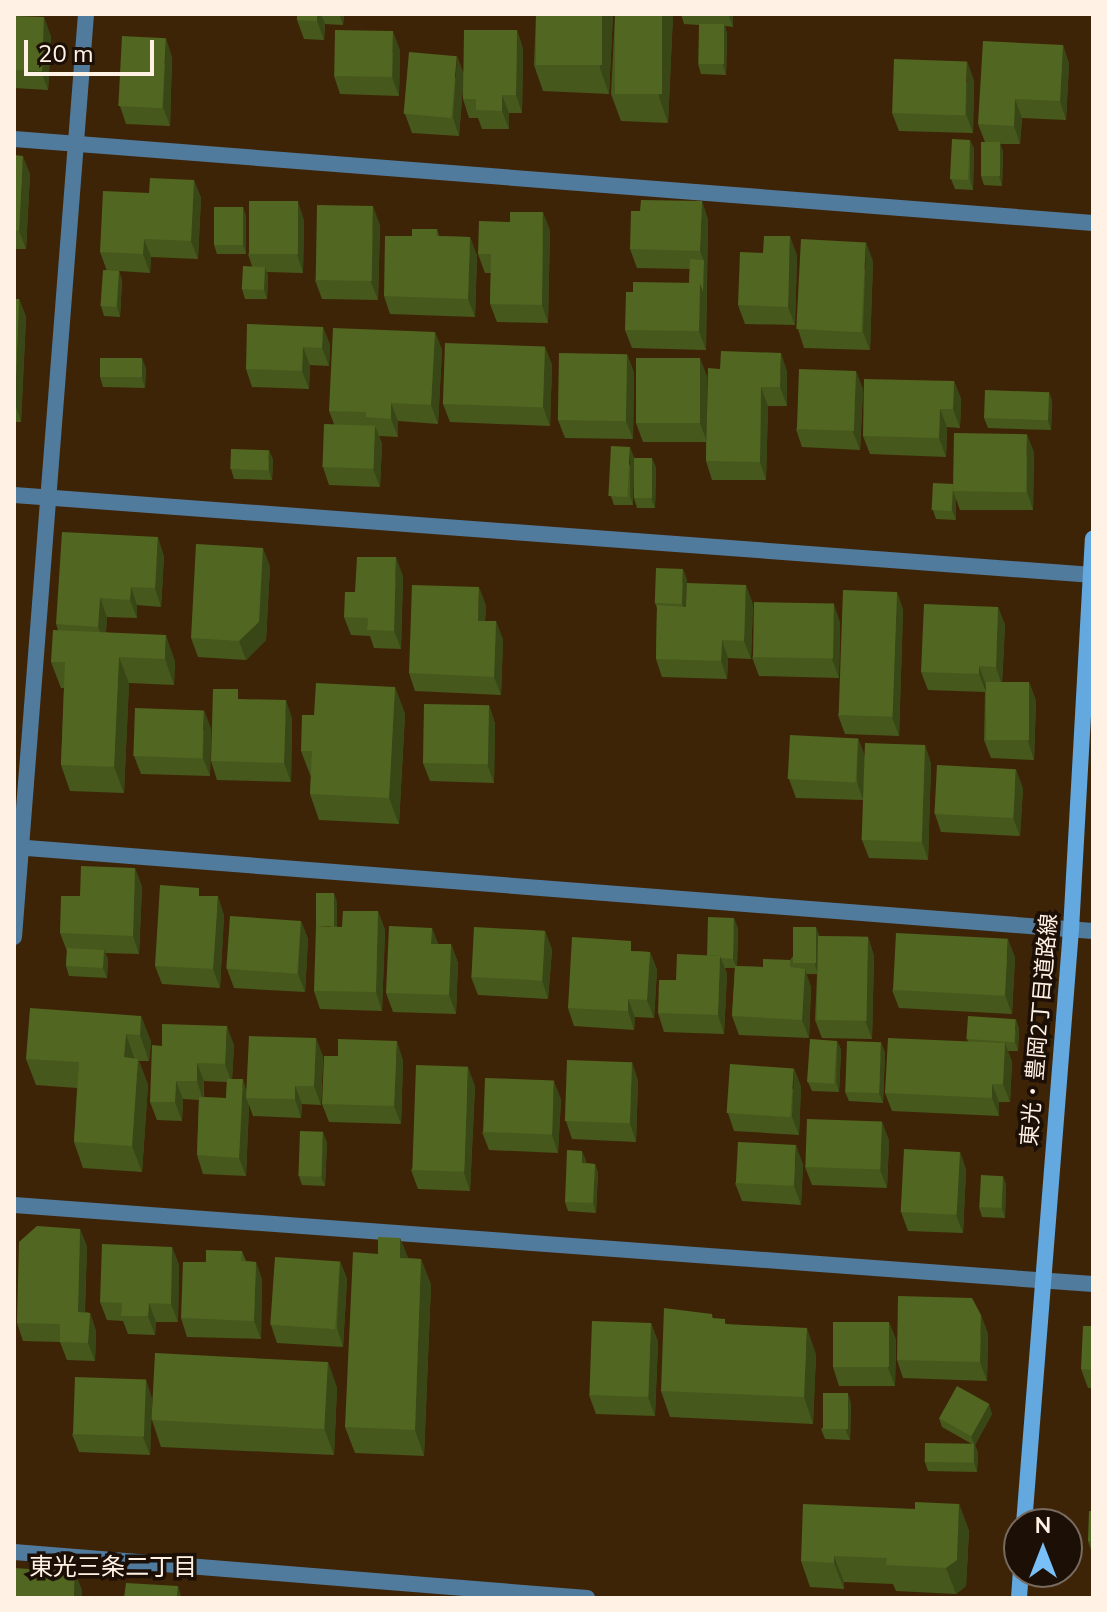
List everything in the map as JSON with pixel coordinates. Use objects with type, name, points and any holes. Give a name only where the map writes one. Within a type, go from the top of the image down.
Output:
[{"type":"street","points":[[14,937],[17,848],[86,14]]},
{"type":"street","points":[[14,139],[1093,223]]},
{"type":"street","points":[[14,495],[1092,574]]},
{"type":"street","name":"東光・豊岡2丁目道路線","points":[[1025,1508],[1071,930],[1093,539]]},
{"type":"street","points":[[17,848],[1093,931]]},
{"type":"street","points":[[14,1205],[1093,1284]]},
{"type":"street","points":[[14,1552],[587,1598]]},
{"type":"building","points":[[297,14],[317,14],[317,21],[297,20]]},
{"type":"building","points":[[536,14],[602,14],[602,65],[536,65]]},
{"type":"building","points":[[615,14],[662,14],[662,94],[615,94]]},
{"type":"building","points":[[14,16],[44,17],[42,71],[14,70]]},
{"type":"building","points":[[699,24],[724,24],[724,64],[699,64]]},
{"type":"building","points":[[335,30],[393,31],[392,77],[334,76]]},
{"type":"building","points":[[464,30],[517,30],[516,95],[502,95],[502,111],[476,110],[476,99],[463,99]]},
{"type":"building","points":[[122,36],[166,38],[162,108],[118,106]]},
{"type":"building","points":[[983,41],[1063,45],[1060,101],[1015,99],[1014,126],[978,124]]},
{"type":"building","points":[[409,52],[457,56],[451,118],[404,114]]},
{"type":"building","points":[[894,59],[967,62],[965,116],[892,113]]},
{"type":"building","points":[[952,139],[970,140],[968,180],[950,179]]},
{"type":"building","points":[[981,142],[1000,142],[1000,176],[981,176]]},
{"type":"building","points":[[14,155],[23,156],[19,231],[14,230]]},
{"type":"building","points":[[150,178],[194,180],[191,241],[144,239],[143,254],[100,252],[103,191],[149,193]]},
{"type":"building","points":[[641,200],[702,201],[700,251],[630,249],[631,211],[640,211]]},
{"type":"building","points":[[249,201],[298,201],[298,254],[249,254]]},
{"type":"building","points":[[317,205],[373,206],[372,281],[316,280]]},
{"type":"building","points":[[214,207],[243,207],[243,245],[214,245]]},
{"type":"building","points":[[510,212],[543,212],[542,305],[490,304],[491,254],[478,254],[479,221],[510,222]]},
{"type":"building","points":[[412,229],[437,229],[436,236],[470,237],[468,299],[384,296],[385,236],[412,236]]},
{"type":"building","points":[[764,236],[790,236],[788,307],[738,305],[740,252],[763,253]]},
{"type":"building","points":[[801,239],[866,242],[861,332],[796,329]]},
{"type":"building","points":[[690,259],[704,260],[703,292],[700,283],[689,283]]},
{"type":"building","points":[[243,266],[265,267],[264,290],[242,289]]},
{"type":"building","points":[[103,270],[119,271],[116,307],[100,306]]},
{"type":"building","points":[[633,282],[700,283],[699,331],[625,330],[626,292],[633,292]]},
{"type":"building","points":[[14,299],[19,299],[15,404],[14,404]]},
{"type":"building","points":[[247,324],[323,327],[322,348],[303,347],[302,371],[246,369]]},
{"type":"building","points":[[333,328],[435,332],[431,405],[391,403],[391,419],[366,417],[366,412],[329,411]]},
{"type":"building","points":[[445,343],[545,346],[543,407],[443,404]]},
{"type":"building","points":[[721,351],[781,353],[780,387],[761,387],[760,462],[706,461],[708,368],[720,369]]},
{"type":"building","points":[[559,353],[627,354],[626,421],[558,420]]},
{"type":"building","points":[[100,358],[142,358],[142,377],[100,377]]},
{"type":"building","points":[[636,358],[700,358],[700,423],[636,423]]},
{"type":"building","points":[[799,369],[856,371],[854,431],[797,429]]},
{"type":"building","points":[[864,379],[954,381],[953,409],[940,409],[939,438],[863,436]]},
{"type":"building","points":[[985,390],[1049,392],[1048,420],[984,418]]},
{"type":"building","points":[[324,424],[375,426],[373,469],[322,467]]},
{"type":"building","points":[[954,433],[1027,434],[1026,492],[953,491]]},
{"type":"building","points":[[611,446],[630,447],[627,497],[608,496]]},
{"type":"building","points":[[231,449],[269,450],[268,470],[230,469]]},
{"type":"building","points":[[634,458],[652,458],[652,498],[634,498]]},
{"type":"building","points":[[933,483],[953,484],[952,511],[932,510]]},
{"type":"building","points":[[62,532],[158,537],[155,588],[131,587],[130,600],[100,598],[98,627],[56,624]]},
{"type":"building","points":[[196,544],[263,548],[259,622],[239,641],[191,638]]},
{"type":"building","points":[[357,557],[396,557],[394,631],[367,630],[368,618],[344,617],[345,592],[355,592]]},
{"type":"building","points":[[656,568],[683,569],[682,604],[655,603]]},
{"type":"building","points":[[687,583],[746,585],[744,641],[722,640],[721,661],[656,659],[657,605],[686,607]]},
{"type":"building","points":[[412,585],[479,587],[478,621],[496,621],[494,677],[409,673]]},
{"type":"building","points":[[843,590],[897,592],[893,717],[839,715]]},
{"type":"building","points":[[754,602],[834,603],[833,658],[753,657]]},
{"type":"building","points":[[924,604],[998,607],[996,667],[979,666],[979,674],[921,672]]},
{"type":"building","points":[[53,630],[166,635],[165,659],[119,657],[114,767],[61,765],[65,662],[51,662]]},
{"type":"building","points":[[986,682],[1029,682],[1029,740],[986,740]]},
{"type":"building","points":[[316,683],[395,687],[389,798],[310,794],[312,751],[301,751],[302,715],[314,715]]},
{"type":"building","points":[[213,689],[238,689],[238,699],[286,700],[284,763],[211,761]]},
{"type":"building","points":[[424,704],[489,705],[488,764],[423,763]]},
{"type":"building","points":[[135,708],[204,710],[202,758],[133,756]]},
{"type":"building","points":[[790,735],[858,739],[856,782],[788,779]]},
{"type":"building","points":[[865,743],[925,745],[922,842],[862,840]]},
{"type":"building","points":[[937,765],[1016,769],[1013,818],[934,814]]},
{"type":"building","points":[[81,866],[135,868],[133,936],[60,933],[61,896],[80,896]]},
{"type":"building","points":[[160,885],[199,888],[199,896],[218,896],[213,969],[155,966]]},
{"type":"building","points":[[316,893],[334,893],[334,926],[316,926]]},
{"type":"building","points":[[343,911],[378,911],[376,992],[314,991],[316,926],[342,927]]},
{"type":"building","points":[[230,916],[301,921],[297,974],[226,969]]},
{"type":"building","points":[[708,917],[734,918],[733,959],[707,955]]},
{"type":"building","points":[[389,926],[432,928],[431,944],[451,944],[449,995],[386,993]]},
{"type":"building","points":[[474,927],[545,931],[542,981],[471,977]]},
{"type":"building","points":[[793,927],[816,927],[816,963],[793,963]]},
{"type":"building","points":[[896,933],[1008,939],[1005,996],[893,990]]},
{"type":"building","points":[[818,936],[868,937],[867,1021],[817,1020]]},
{"type":"building","points":[[572,937],[631,941],[631,951],[650,952],[647,1000],[628,999],[628,1011],[568,1008]]},
{"type":"building","points":[[67,948],[104,950],[103,968],[66,966]]},
{"type":"building","points":[[677,954],[720,956],[718,1015],[658,1013],[659,980],[676,980]]},
{"type":"building","points":[[763,959],[790,960],[790,967],[805,969],[802,1020],[732,1016],[735,966],[763,967]]},
{"type":"building","points":[[30,1008],[141,1016],[140,1035],[126,1034],[124,1057],[138,1059],[132,1146],[74,1142],[79,1062],[26,1059]]},
{"type":"building","points":[[968,1016],[1016,1019],[1014,1042],[966,1039]]},
{"type":"building","points":[[162,1024],[227,1026],[225,1064],[197,1063],[197,1081],[176,1081],[175,1102],[150,1102],[152,1045],[162,1046]]},
{"type":"building","points":[[249,1036],[316,1038],[314,1086],[295,1086],[295,1099],[246,1098]]},
{"type":"building","points":[[888,1038],[1005,1043],[1003,1084],[992,1084],[992,1098],[885,1093]]},
{"type":"building","points":[[338,1039],[397,1041],[394,1106],[322,1104],[324,1056],[338,1056]]},
{"type":"building","points":[[810,1039],[837,1041],[834,1084],[807,1082]]},
{"type":"building","points":[[847,1041],[881,1042],[879,1093],[845,1092]]},
{"type":"building","points":[[567,1060],[632,1062],[630,1123],[565,1121]]},
{"type":"building","points":[[730,1064],[794,1068],[790,1117],[727,1113]]},
{"type":"building","points":[[416,1065],[468,1067],[464,1172],[412,1170]]},
{"type":"building","points":[[485,1078],[554,1080],[552,1134],[483,1132]]},
{"type":"building","points":[[227,1079],[243,1079],[239,1158],[197,1155],[199,1097],[226,1098]]},
{"type":"building","points":[[807,1119],[882,1122],[880,1170],[805,1167]]},
{"type":"building","points":[[300,1131],[323,1132],[321,1177],[298,1176]]},
{"type":"building","points":[[738,1142],[796,1145],[794,1186],[736,1183]]},
{"type":"building","points":[[904,1149],[960,1152],[957,1215],[901,1212]]},
{"type":"building","points":[[567,1150],[582,1151],[582,1163],[595,1164],[593,1203],[565,1202]]},
{"type":"building","points":[[981,1175],[1003,1176],[1001,1208],[979,1207]]},
{"type":"building","points":[[37,1226],[80,1229],[78,1312],[90,1313],[88,1343],[60,1342],[60,1324],[17,1323],[19,1242]]},
{"type":"building","points":[[378,1237],[400,1238],[400,1258],[421,1259],[415,1430],[345,1427],[353,1252],[378,1254]]},
{"type":"building","points":[[102,1244],[172,1247],[171,1304],[149,1303],[148,1316],[121,1316],[122,1303],[100,1302]]},
{"type":"building","points":[[206,1250],[242,1251],[241,1261],[256,1262],[254,1321],[181,1318],[183,1262],[206,1262]]},
{"type":"building","points":[[275,1257],[340,1262],[335,1329],[270,1325]]},
{"type":"building","points":[[898,1296],[972,1298],[981,1315],[980,1362],[897,1360]]},
{"type":"building","points":[[664,1308],[712,1314],[712,1318],[725,1319],[725,1324],[807,1328],[804,1397],[661,1391]]},
{"type":"building","points":[[592,1321],[651,1323],[648,1397],[589,1395]]},
{"type":"building","points":[[833,1322],[889,1322],[889,1367],[833,1367]]},
{"type":"building","points":[[1083,1326],[1093,1326],[1093,1370],[1081,1369]]},
{"type":"building","points":[[155,1353],[328,1362],[324,1429],[151,1420]]},
{"type":"building","points":[[75,1377],[146,1379],[144,1436],[73,1434]]},
{"type":"building","points":[[957,1386],[989,1404],[971,1436],[939,1418]]},
{"type":"building","points":[[823,1393],[848,1393],[848,1429],[823,1429]]},
{"type":"building","points":[[925,1443],[974,1444],[974,1463],[925,1462]]},
{"type":"building","points":[[915,1502],[959,1504],[957,1560],[946,1568],[886,1565],[887,1558],[834,1556],[834,1563],[801,1561],[803,1504],[915,1509]]},
{"type":"building","points":[[1089,1511],[1093,1511],[1093,1541],[1088,1541]]},
{"type":"building","points":[[14,1568],[75,1572],[74,1598],[14,1598]]},
{"type":"building","points":[[126,1583],[178,1586],[177,1598],[124,1598]]},
{"type":"district","name":"東光三条二丁目","points":[[113,1568]]}]
